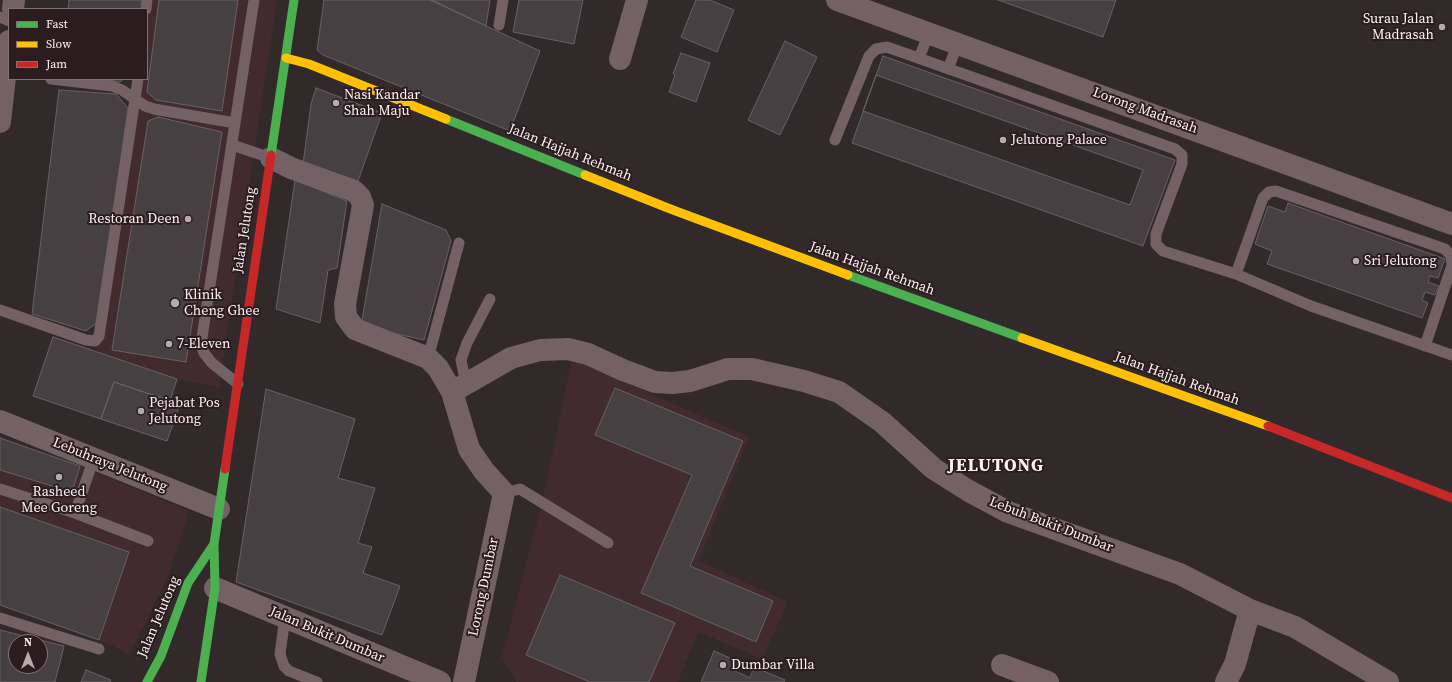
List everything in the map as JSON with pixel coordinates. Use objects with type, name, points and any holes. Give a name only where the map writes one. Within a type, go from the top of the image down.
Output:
[{"type":"street","name":"Jalan Jelutong","points":[[201,682],[215,588],[214,544],[294,0]]},
{"type":"street","points":[[620,59],[637,0]]},
{"type":"street","name":"Lorong Madrasah","points":[[837,0],[1452,224]]},
{"type":"street","points":[[0,122],[8,58]]},
{"type":"street","name":"Jalan Hajjah Rehmah","points":[[286,58],[308,64],[681,212],[940,309],[1282,431],[1452,498]]},
{"type":"street","points":[[271,158],[291,168],[354,191],[360,197],[363,205],[345,304],[346,317],[355,329],[428,358],[459,388],[469,449],[484,470],[504,493]]},
{"type":"street","name":"Lebuh Bukit Dumbar","points":[[459,388],[511,358],[540,350],[568,349],[588,354],[623,370],[656,382],[672,383],[690,381],[728,369],[752,369],[804,381],[839,392],[882,422],[934,468],[969,491],[1008,512],[1180,574],[1250,610],[1295,627],[1388,682]]},
{"type":"street","name":"Lebuhraya Jelutong","points":[[0,421],[219,509]]},
{"type":"street","name":"Lorong Dumbar","points":[[464,682],[504,493]]},
{"type":"street","name":"Jalan Jelutong","points":[[146,682],[161,656],[188,583],[214,544]]},
{"type":"street","name":"Jalan Bukit Dumbar","points":[[215,588],[440,682]]},
{"type":"street","points":[[1226,682],[1235,664],[1250,610]]},
{"type":"street","points":[[1002,665],[1048,682]]},
{"type":"lane","points":[[238,384],[212,363],[204,353],[201,344],[254,0]]},
{"type":"lane","points":[[499,25],[503,0]]},
{"type":"lane","points":[[918,58],[929,33]]},
{"type":"lane","points":[[948,69],[958,43]]},
{"type":"lane","points":[[835,140],[870,56],[876,49],[887,47],[1175,149],[1182,156],[1182,164],[1156,234],[1156,244],[1162,250],[1236,274],[1311,306],[1452,355]]},
{"type":"lane","points":[[60,80],[112,86],[122,90],[145,106],[154,109],[235,123]]},
{"type":"lane","points":[[0,310],[86,340],[94,341],[99,336],[138,80]]},
{"type":"lane","points":[[232,145],[271,158]]},
{"type":"lane","points":[[1236,274],[1263,198],[1269,192],[1276,191],[1445,249],[1451,256],[1452,265],[1425,346]]},
{"type":"lane","points":[[428,358],[459,243]]},
{"type":"lane","points":[[459,388],[461,360],[467,343],[490,299]]},
{"type":"lane","points":[[75,513],[94,458]]},
{"type":"lane","points":[[0,489],[75,513],[148,541]]},
{"type":"lane","points":[[504,493],[520,489],[608,543]]},
{"type":"lane","points":[[285,617],[280,654],[284,666],[290,671],[317,682]]},
{"type":"lane","points":[[0,618],[99,649]]},
{"type":"shaded area","points":[[149,0],[277,0],[219,387],[177,379],[96,352],[138,80],[148,80],[148,8]]},
{"type":"shaded area","points":[[572,359],[749,437],[699,561],[788,602],[762,659],[698,632],[678,682],[516,682],[502,657],[542,502]]},
{"type":"shaded area","points":[[0,438],[80,466],[189,511],[170,572],[130,654],[99,640],[0,605]]},
{"type":"building","points":[[69,0],[143,0],[142,8],[68,8]]},
{"type":"building","points":[[159,0],[238,0],[222,111],[156,100],[147,92]]},
{"type":"building","points":[[324,0],[430,0],[540,51],[510,131],[323,55],[317,50]]},
{"type":"building","points":[[430,0],[490,0],[486,26],[434,1]]},
{"type":"building","points":[[519,0],[583,0],[574,44],[513,32]]},
{"type":"building","points":[[696,0],[710,0],[734,10],[717,52],[681,37]]},
{"type":"building","points":[[998,0],[1116,0],[1103,37]]},
{"type":"building","points":[[785,41],[817,57],[780,135],[748,120]]},
{"type":"building","points":[[681,53],[710,63],[696,102],[669,92],[675,75],[673,74]]},
{"type":"building","points":[[883,56],[1175,160],[1143,246],[852,143]]},
{"type":"building","name":"Jelutong Palace","points":[[876,75],[1143,170],[1130,205],[863,111]]},
{"type":"building","points":[[110,80],[123,80],[120,82]]},
{"type":"building","points":[[316,88],[382,113],[358,181],[303,164],[311,104]]},
{"type":"building","points":[[59,90],[116,94],[128,108],[99,321],[86,331],[32,314]]},
{"type":"building","points":[[158,117],[222,132],[186,362],[112,350],[148,121]]},
{"type":"building","points":[[295,180],[347,201],[337,268],[328,270],[320,323],[276,309]]},
{"type":"building","name":"Sri Jelutong","points":[[1288,203],[1445,259],[1438,278],[1430,276],[1428,282],[1439,286],[1435,295],[1425,292],[1422,300],[1428,303],[1422,318],[1267,264],[1272,251],[1255,244],[1268,206],[1285,212]]},
{"type":"building","points":[[382,204],[446,230],[451,241],[424,340],[361,326]]},
{"type":"building","points":[[53,337],[177,379],[170,401],[114,382],[101,419],[33,396]]},
{"type":"building","name":"Pejabat Pos Jelutong","points":[[114,382],[180,404],[167,441],[101,419]]},
{"type":"building","points":[[615,388],[743,441],[690,566],[773,601],[756,642],[641,593],[692,475],[595,435]]},
{"type":"building","points":[[266,389],[355,419],[338,478],[375,488],[358,543],[372,547],[363,573],[400,586],[382,635],[236,582]]},
{"type":"building","points":[[0,438],[80,466],[72,492],[0,470]]},
{"type":"building","points":[[0,507],[129,552],[99,640],[0,605]]},
{"type":"building","points":[[560,575],[675,623],[649,682],[590,682],[526,655]]},
{"type":"building","points":[[0,630],[16,634],[8,634],[8,674],[48,674],[48,642],[64,646],[55,682],[0,682]]},
{"type":"building","name":"Dumbar Villa","points":[[714,651],[739,662],[735,671],[750,678],[754,667],[785,680],[784,682],[701,682]]},
{"type":"building","points":[[86,670],[111,680],[110,682],[81,682]]},
{"type":"traffic: fast","points":[[271,155],[294,0]]},
{"type":"traffic: fast","points":[[446,119],[585,175]]},
{"type":"traffic: fast","points":[[848,275],[1022,338]]},
{"type":"traffic: fast","points":[[201,682],[215,588],[214,544],[225,469]]},
{"type":"traffic: fast","points":[[147,682],[161,656],[188,583],[214,544]]},
{"type":"traffic: slow","points":[[286,58],[309,64],[446,119]]},
{"type":"traffic: slow","points":[[585,175],[673,210],[848,275]]},
{"type":"traffic: slow","points":[[1022,338],[1268,426]]},
{"type":"traffic: jam","points":[[225,469],[271,155]]},
{"type":"traffic: jam","points":[[1268,426],[1452,498]]},
{"type":"place","name":"Surau Jalan Madrasah","points":[[1442,27]]},
{"type":"place","name":"Nasi Kandar Shah Maju","points":[[336,103]]},
{"type":"place","name":"Jelutong Palace","points":[[1003,140]]},
{"type":"place","name":"Restoran Deen","points":[[188,219]]},
{"type":"place","name":"Sri Jelutong","points":[[1356,261]]},
{"type":"place","name":"Klinik Cheng Ghee","points":[[175,303]]},
{"type":"place","name":"7-Eleven","points":[[169,344]]},
{"type":"place","name":"Pejabat Pos Jelutong","points":[[141,411]]},
{"type":"place","name":"Rasheed Mee Goreng","points":[[59,477]]},
{"type":"place","name":"Dumbar Villa","points":[[723,665]]},
{"type":"district","name":"JELUTONG","points":[[996,466]]}]
